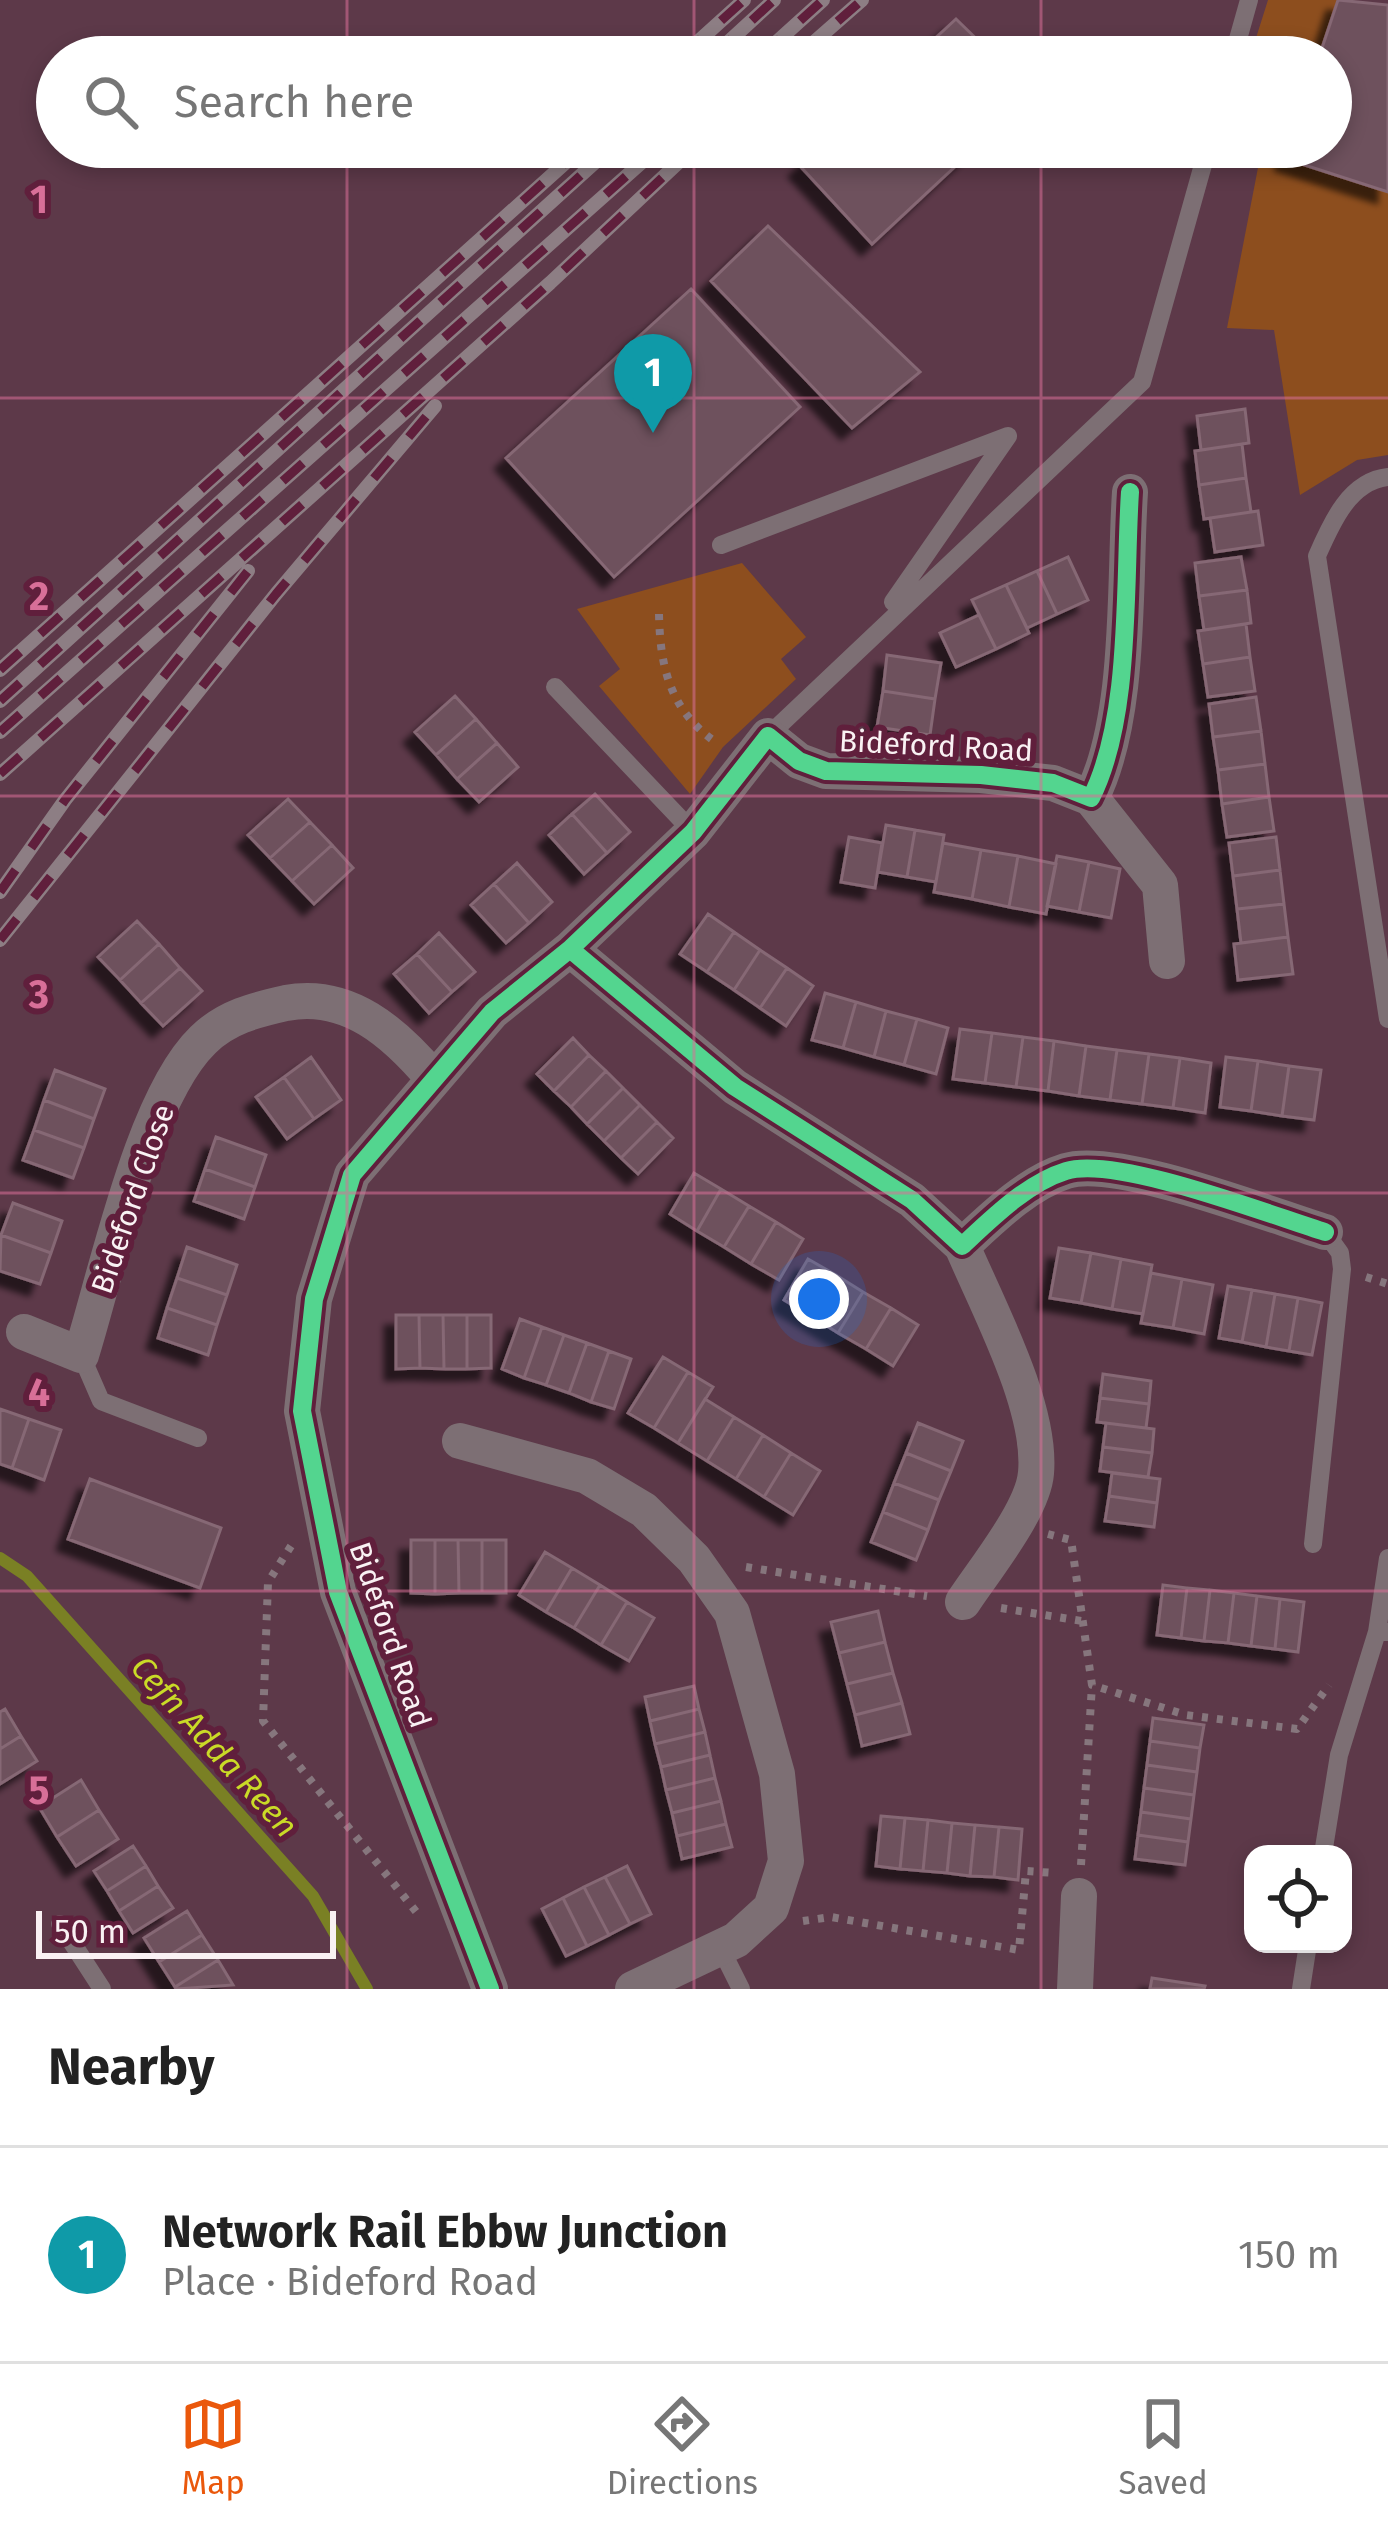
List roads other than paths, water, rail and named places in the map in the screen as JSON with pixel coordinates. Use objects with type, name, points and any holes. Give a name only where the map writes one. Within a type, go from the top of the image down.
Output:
[{"type":"street","points":[[1130,491],[1117,688],[1106,768],[1091,797],[1160,885],[1167,961]]},
{"type":"street","name":"Bideford Road","points":[[490,1989],[338,1592],[317,1504],[302,1412],[314,1299],[352,1175],[492,1012],[569,949],[693,832],[768,736],[799,761],[826,771],[999,776],[1053,783],[1091,797]]},
{"type":"street","points":[[569,949],[735,1087],[912,1200],[962,1246],[1023,1390],[1036,1475],[1013,1524],[963,1602]]},
{"type":"street","name":"Bideford Close","points":[[81,1355],[160,1106],[202,1040],[241,1013],[293,1002],[346,1004],[404,1043],[433,1078]]},
{"type":"street","points":[[962,1246],[1000,1210],[1068,1170],[1128,1172],[1325,1232]]},
{"type":"street","points":[[24,1332],[81,1355]]},
{"type":"street","points":[[460,1441],[586,1476],[644,1510],[694,1558],[732,1612],[777,1774],[786,1862],[771,1908],[735,1937],[632,1989]]},
{"type":"street","points":[[1075,1989],[1080,1886]]},
{"type":"lane","points":[[1239,36],[1249,0]]},
{"type":"lane","points":[[768,736],[1142,382],[1202,168]]},
{"type":"lane","points":[[722,545],[1008,436],[865,640]]},
{"type":"lane","points":[[1388,477],[1372,478],[1335,513],[1318,556],[1388,1019]]},
{"type":"lane","points":[[556,687],[693,832]]},
{"type":"lane","points":[[1313,1544],[1342,1268],[1340,1253],[1325,1232]]},
{"type":"lane","points":[[81,1355],[101,1401],[198,1438]]},
{"type":"lane","points":[[1324,1845],[1339,1754],[1369,1652],[1383,1632],[1388,1558]]},
{"type":"lane","points":[[60,1924],[102,1989]]},
{"type":"lane","points":[[735,1937],[741,1989]]},
{"type":"lane","points":[[1300,1989],[1306,1953]]},
{"type":"waterway","name":"Cefn Adda Reen","points":[[0,1558],[27,1576],[313,1896],[367,1989]]},
{"type":"railway","points":[[704,36],[744,0]]},
{"type":"railway","points":[[735,36],[774,0]]},
{"type":"railway","points":[[783,36],[823,0]]},
{"type":"railway","points":[[821,36],[862,0]]},
{"type":"railway","points":[[0,670],[560,168]]},
{"type":"railway","points":[[0,701],[589,168]]},
{"type":"railway","points":[[0,732],[635,168]]},
{"type":"railway","points":[[0,774],[673,168]]},
{"type":"railway","points":[[0,940],[276,594],[435,406]]},
{"type":"railway","points":[[0,892],[65,800],[248,571]]},
{"type":"place","name":"Network Rail Ebbw Junction","points":[[653,433]]}]
